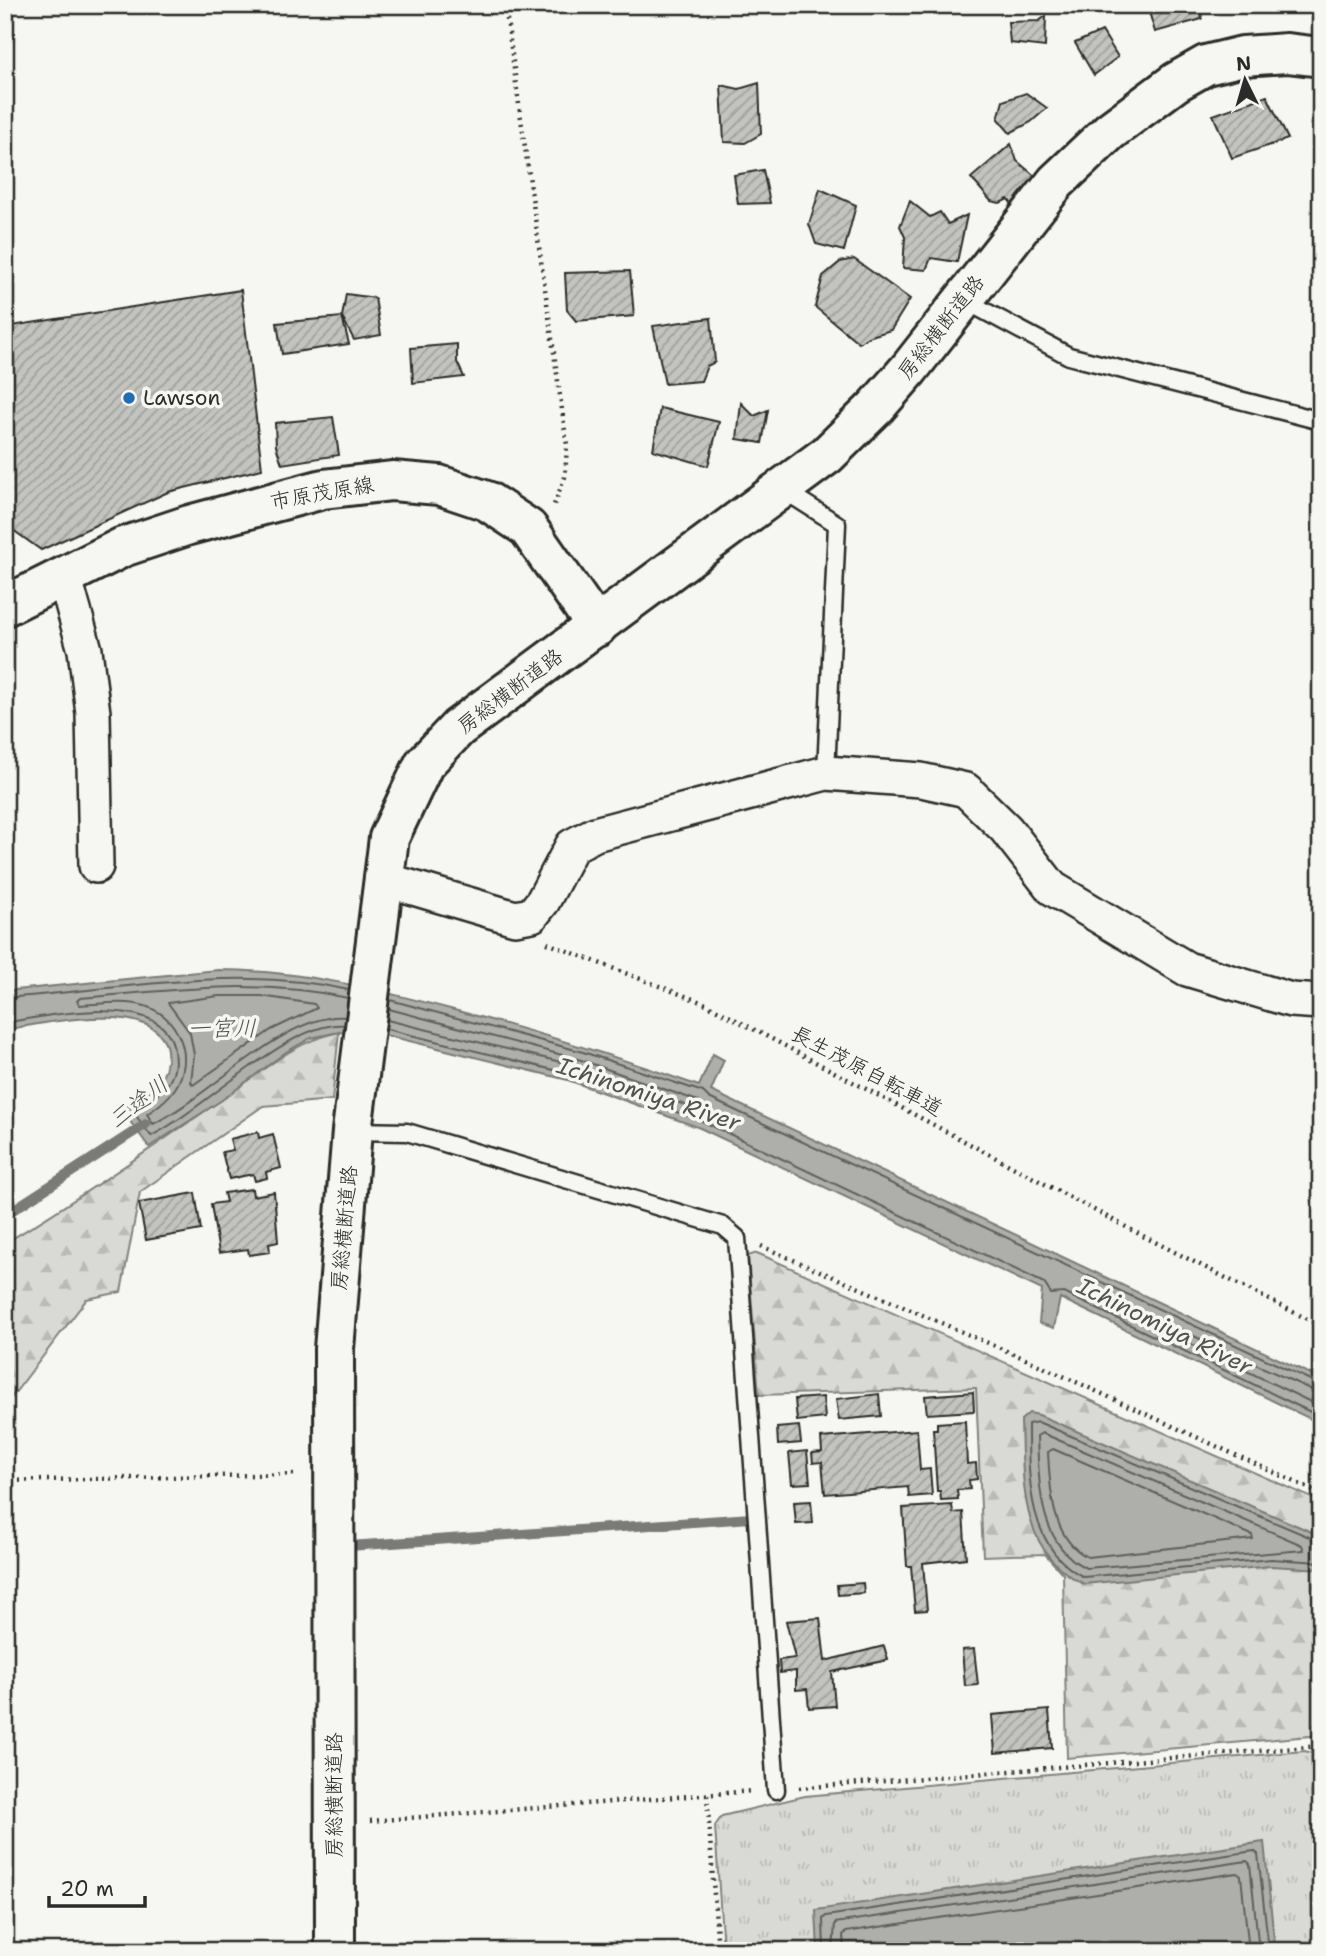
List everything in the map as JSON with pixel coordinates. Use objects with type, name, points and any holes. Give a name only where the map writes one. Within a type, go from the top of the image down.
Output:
[{"type":"main road","name":"房総横断道路","points":[[335,1951],[334,1349],[352,1131],[388,838],[424,764],[458,728],[827,455],[876,407],[1056,182],[1110,131],[1176,82],[1206,65],[1243,56],[1287,54],[1321,57]]},
{"type":"main road","name":"市原茂原線","points":[[5,606],[123,547],[251,507],[323,489],[392,481],[439,485],[487,500],[528,528],[597,627]]},
{"type":"street","points":[[64,575],[85,650],[93,713],[96,866]]},
{"type":"street","points":[[383,879],[515,918],[532,915],[543,901],[572,846],[595,834],[826,773],[921,779],[966,790],[1006,829],[1052,888],[1187,970],[1291,1000],[1321,1002]]},
{"type":"lane","points":[[963,299],[1069,356],[1321,421]]},
{"type":"lane","points":[[782,489],[837,524],[826,773]]},
{"type":"lane","points":[[352,1131],[407,1132],[723,1227],[737,1238],[776,1790]]},
{"type":"path","points":[[505,5],[567,445],[565,477],[555,504],[528,528]]},
{"type":"path","name":"長生茂原自転車道","points":[[538,939],[706,1004],[1143,1236],[1321,1326]]},
{"type":"path","points":[[737,1238],[783,1252],[1321,1494]]},
{"type":"path","points":[[5,1481],[333,1473]]},
{"type":"path","points":[[334,1823],[1321,1746]]},
{"type":"path","points":[[707,1794],[718,1951]]},
{"type":"green space","points":[[339,1032],[332,1100],[263,1106],[140,1192],[121,1292],[87,1299],[11,1398],[5,1398],[5,1243],[114,1174],[290,1051]]},
{"type":"green space","points":[[757,1253],[1321,1502],[1321,1735],[1067,1758],[1063,1574],[1045,1554],[983,1556],[976,1388],[759,1395],[748,1256]]},
{"type":"green space","points":[[1305,1751],[1321,1756],[1321,1951],[723,1951],[715,1826],[722,1816],[805,1796]]},
{"type":"water","name":"一宮川","points":[[218,970],[308,977],[396,995],[547,1036],[699,1086],[713,1054],[724,1060],[711,1091],[1321,1379],[1321,1424],[1060,1298],[1054,1328],[1039,1323],[1042,1290],[700,1128],[568,1080],[389,1036],[339,1032],[311,1038],[286,1052],[222,1100],[149,1147],[121,1109],[151,1091],[165,1070],[167,1061],[164,1040],[150,1027],[129,1020],[103,1018],[47,1022],[5,1030],[5,991]]},
{"type":"water","points":[[1029,1413],[1321,1536],[1321,1569],[1271,1566],[1084,1584],[1063,1571],[1047,1554],[1036,1535],[1029,1514],[1021,1420]]},
{"type":"water","points":[[1264,1842],[1275,1949],[1321,1945],[1321,1951],[818,1951],[816,1910]]},
{"type":"building","points":[[1147,5],[1201,5],[1202,19],[1155,32]]},
{"type":"building","points":[[1046,16],[1045,47],[1010,43],[1008,22],[1039,21]]},
{"type":"building","points":[[1102,31],[1118,57],[1094,75],[1075,43]]},
{"type":"building","points":[[759,83],[761,134],[745,143],[724,142],[721,85],[739,89]]},
{"type":"building","points":[[1026,93],[1047,108],[1031,122],[1010,133],[998,119],[1003,101]]},
{"type":"building","points":[[1267,96],[1288,139],[1232,158],[1213,115]]},
{"type":"building","points":[[1011,144],[1017,161],[1042,182],[1016,210],[1008,199],[1000,203],[991,201],[971,178]]},
{"type":"building","points":[[763,170],[770,203],[738,204],[734,175]]},
{"type":"building","points":[[820,189],[856,205],[844,251],[816,244],[809,224]]},
{"type":"building","points":[[910,201],[930,217],[940,212],[948,224],[967,215],[957,262],[931,258],[926,270],[903,268],[905,237],[900,226]]},
{"type":"building","points":[[854,259],[910,299],[891,330],[868,337],[859,343],[815,307],[823,276],[840,262]]},
{"type":"building","points":[[630,271],[634,316],[576,321],[567,310],[565,273]]},
{"type":"building","name":"Lawson","points":[[241,290],[262,469],[168,492],[41,550],[6,525],[5,327]]},
{"type":"building","points":[[346,294],[375,298],[381,335],[354,340],[342,317]]},
{"type":"building","points":[[342,317],[349,344],[282,354],[277,323]]},
{"type":"building","points":[[711,318],[715,362],[707,366],[701,381],[665,384],[653,326]]},
{"type":"building","points":[[457,344],[457,362],[464,377],[413,383],[411,348]]},
{"type":"building","points":[[741,403],[754,416],[768,410],[762,443],[737,439]]},
{"type":"building","points":[[660,408],[719,422],[708,466],[653,450]]},
{"type":"building","points":[[333,417],[339,455],[282,464],[276,446],[275,423]]},
{"type":"building","points":[[258,1132],[259,1138],[273,1134],[281,1168],[266,1172],[267,1178],[255,1181],[253,1174],[229,1179],[222,1152],[233,1150],[230,1139]]},
{"type":"building","points":[[252,1189],[253,1196],[274,1192],[278,1242],[269,1244],[270,1252],[249,1255],[248,1249],[219,1253],[211,1204],[226,1202],[224,1193]]},
{"type":"building","points":[[195,1193],[201,1230],[146,1240],[139,1203]]},
{"type":"building","points":[[973,1392],[974,1411],[927,1414],[925,1396]]},
{"type":"building","points":[[879,1394],[881,1416],[839,1420],[836,1399]]},
{"type":"building","points":[[823,1397],[825,1418],[797,1421],[795,1399]]},
{"type":"building","points":[[965,1421],[967,1464],[976,1463],[977,1479],[969,1480],[970,1489],[957,1490],[958,1499],[941,1500],[940,1491],[937,1491],[933,1429],[937,1429],[937,1423]]},
{"type":"building","points":[[799,1426],[801,1443],[778,1445],[777,1428]]},
{"type":"building","points":[[917,1430],[920,1470],[930,1469],[932,1495],[909,1497],[908,1487],[825,1494],[822,1462],[813,1463],[812,1453],[822,1452],[821,1438]]},
{"type":"building","points":[[807,1451],[810,1483],[792,1484],[789,1453]]},
{"type":"building","points":[[811,1501],[813,1523],[796,1524],[794,1502]]},
{"type":"building","points":[[952,1505],[953,1513],[963,1512],[966,1558],[923,1563],[927,1610],[915,1611],[911,1566],[907,1566],[903,1508]]},
{"type":"building","points":[[863,1583],[864,1593],[838,1595],[837,1585]]},
{"type":"building","points":[[820,1618],[825,1661],[884,1646],[888,1660],[832,1672],[835,1706],[809,1708],[807,1689],[796,1690],[796,1671],[780,1673],[779,1660],[795,1658],[786,1621]]},
{"type":"building","points":[[974,1649],[978,1685],[965,1686],[962,1650]]},
{"type":"building","points":[[1049,1710],[1052,1748],[995,1753],[992,1715]]},
{"type":"waterway","name":"三途川","points":[[5,1215],[146,1124]]},
{"type":"waterway","points":[[349,1546],[751,1518]]},
{"type":"place","name":"Lawson","points":[[129,398]]},
{"type":"water label","name":"Ichinomiya River","points":[[649,1094]]},
{"type":"water label","name":"Ichinomiya River","points":[[1165,1326]]}]
